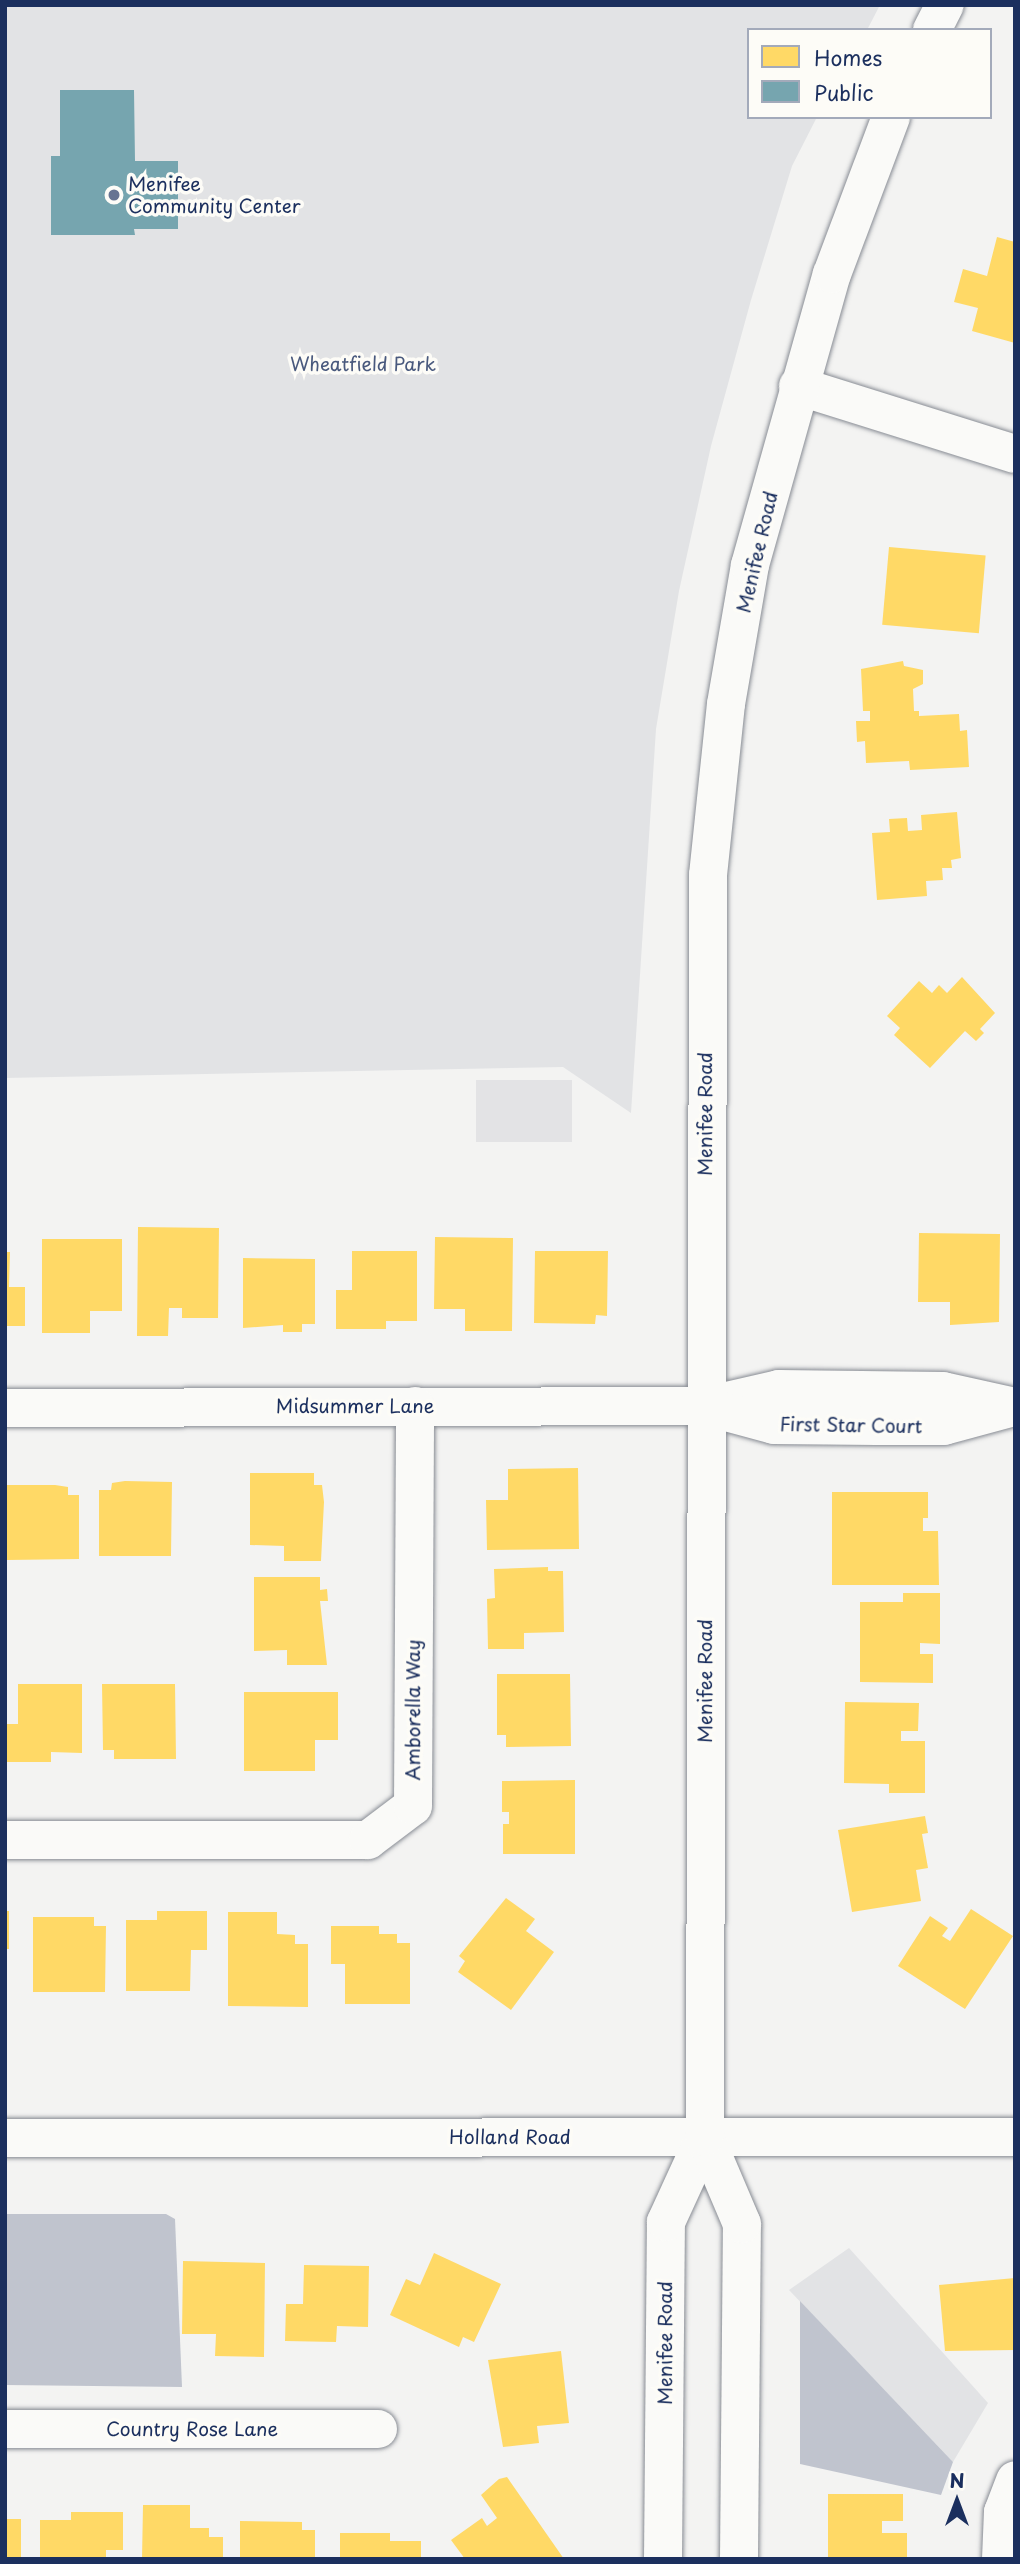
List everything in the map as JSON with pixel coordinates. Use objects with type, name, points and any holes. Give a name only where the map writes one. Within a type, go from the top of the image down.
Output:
[{"type":"main road","points":[[933,28],[945,5]]},
{"type":"main road","name":"Menifee Road","points":[[739,2559],[742,2224],[705,2137],[708,875],[726,704],[750,565],[799,386],[848,227],[890,119]]},
{"type":"main road","points":[[799,386],[1015,454]]},
{"type":"main road","name":"Amborella Way","points":[[5,1840],[368,1840],[413,1806],[415,1406]]},
{"type":"main road","name":"Midsummer Lane","points":[[5,1408],[705,1406]]},
{"type":"main road","name":"First Star Court","points":[[705,1406],[774,1425],[877,1426],[944,1426],[1015,1407]]},
{"type":"main road","name":"Menifee Road","points":[[663,2559],[666,2222],[705,2137]]},
{"type":"main road","name":"Holland Road","points":[[5,2138],[1015,2137]]},
{"type":"main road","name":"Country Rose Lane","points":[[5,2429],[378,2429]]},
{"type":"main road","points":[[1001,2559],[1003,2512],[1015,2480]]},
{"type":"shaded area","points":[[476,1080],[572,1080],[572,1142],[476,1142]]},
{"type":"shaded area","points":[[5,2214],[166,2214],[175,2219],[182,2387],[5,2385]]},
{"type":"shaded area","points":[[800,2301],[953,2462],[941,2495],[800,2464]]},
{"type":"green space","name":"Wheatfield Park","points":[[5,5],[880,5],[868,28],[747,28],[747,119],[816,119],[792,166],[751,300],[711,446],[679,591],[656,729],[631,1113],[563,1067],[5,1078]]},
{"type":"green space","points":[[849,2248],[988,2403],[953,2462],[789,2290]]},
{"type":"building: Homes","points":[[997,237],[1015,242],[1015,343],[972,331],[978,308],[954,302],[963,269],[987,276]]},
{"type":"building: Homes","points":[[889,547],[986,555],[979,633],[882,625]]},
{"type":"building: Homes","points":[[903,661],[904,666],[923,670],[923,684],[913,689],[914,711],[919,711],[919,716],[959,714],[960,731],[967,730],[969,767],[910,770],[909,761],[866,763],[865,741],[857,742],[856,721],[870,721],[870,711],[863,711],[861,669]]},
{"type":"building: Homes","points":[[957,812],[961,858],[951,860],[952,868],[942,868],[943,880],[926,881],[927,896],[877,900],[872,833],[890,832],[889,819],[907,818],[908,831],[922,830],[921,815]]},
{"type":"building: Homes","points":[[962,977],[995,1013],[980,1029],[984,1033],[976,1041],[965,1031],[930,1068],[894,1035],[900,1028],[887,1016],[919,981],[932,993],[939,985],[947,993]]},
{"type":"building: Homes","points":[[138,1227],[219,1228],[218,1318],[182,1318],[182,1308],[169,1308],[168,1336],[137,1336]]},
{"type":"building: Homes","points":[[919,1233],[1000,1234],[999,1322],[950,1325],[950,1302],[918,1302]]},
{"type":"building: Homes","points":[[435,1237],[513,1238],[512,1331],[465,1331],[465,1309],[434,1309]]},
{"type":"building: Homes","points":[[42,1239],[122,1239],[122,1311],[90,1311],[90,1333],[42,1333]]},
{"type":"building: Homes","points":[[352,1251],[417,1251],[417,1321],[386,1321],[386,1329],[336,1329],[336,1290],[352,1290]]},
{"type":"building: Homes","points":[[535,1251],[608,1251],[607,1316],[596,1315],[595,1324],[534,1323]]},
{"type":"building: Homes","points":[[5,1252],[10,1252],[9,1287],[25,1287],[25,1326],[5,1326]]},
{"type":"building: Homes","points":[[243,1258],[315,1259],[315,1324],[302,1324],[302,1332],[283,1332],[283,1325],[243,1328]]},
{"type":"building: Homes","points":[[578,1468],[579,1549],[487,1550],[486,1500],[508,1500],[508,1469]]},
{"type":"building: Homes","points":[[250,1473],[314,1473],[314,1485],[322,1485],[324,1502],[321,1561],[284,1561],[284,1546],[250,1545]]},
{"type":"building: Homes","points":[[125,1481],[172,1482],[171,1556],[99,1556],[99,1490],[111,1490],[112,1483]]},
{"type":"building: Homes","points":[[7,1485],[55,1485],[68,1487],[68,1495],[79,1495],[79,1559],[7,1560]]},
{"type":"building: Homes","points":[[832,1492],[928,1492],[928,1518],[923,1518],[923,1531],[938,1531],[939,1585],[832,1585]]},
{"type":"building: Homes","points":[[548,1567],[548,1571],[563,1571],[564,1632],[524,1633],[524,1649],[488,1649],[487,1599],[495,1598],[494,1569]]},
{"type":"building: Homes","points":[[254,1577],[320,1577],[320,1590],[327,1589],[328,1601],[320,1601],[327,1665],[287,1665],[287,1650],[254,1651]]},
{"type":"building: Homes","points":[[903,1593],[940,1593],[940,1644],[920,1643],[920,1654],[933,1654],[933,1683],[860,1682],[860,1602],[903,1602]]},
{"type":"building: Homes","points":[[497,1674],[570,1674],[571,1746],[506,1747],[506,1735],[497,1735]]},
{"type":"building: Homes","points":[[18,1684],[82,1684],[82,1753],[51,1752],[51,1762],[5,1762],[5,1724],[18,1724]]},
{"type":"building: Homes","points":[[102,1684],[175,1684],[176,1759],[114,1759],[114,1750],[103,1750]]},
{"type":"building: Homes","points":[[244,1692],[338,1692],[338,1740],[315,1740],[315,1771],[244,1771]]},
{"type":"building: Homes","points":[[845,1702],[919,1703],[918,1731],[901,1731],[901,1741],[925,1741],[925,1793],[889,1793],[889,1784],[844,1783]]},
{"type":"building: Homes","points":[[575,1780],[575,1854],[503,1854],[503,1824],[509,1824],[509,1812],[502,1812],[502,1781]]},
{"type":"building: Homes","points":[[925,1816],[928,1833],[922,1834],[928,1868],[916,1870],[921,1901],[852,1912],[838,1830]]},
{"type":"building: Homes","points":[[506,1898],[535,1919],[526,1931],[554,1952],[511,2010],[458,1972],[465,1961],[459,1956]]},
{"type":"building: Homes","points":[[971,1909],[1013,1936],[965,2009],[898,1966],[930,1916],[948,1928],[942,1936],[950,1941]]},
{"type":"building: Homes","points":[[5,1911],[9,1911],[9,1949],[5,1949]]},
{"type":"building: Homes","points":[[157,1911],[207,1911],[207,1950],[191,1950],[190,1991],[126,1991],[126,1920],[157,1920]]},
{"type":"building: Homes","points":[[228,1912],[277,1912],[277,1934],[295,1935],[295,1944],[308,1944],[308,2007],[228,2006]]},
{"type":"building: Homes","points":[[33,1917],[94,1917],[94,1926],[106,1926],[105,1992],[33,1992]]},
{"type":"building: Homes","points":[[331,1926],[379,1926],[379,1934],[397,1934],[397,1943],[410,1943],[410,2004],[345,2004],[345,1964],[331,1964]]},
{"type":"building: Homes","points":[[434,2253],[501,2284],[474,2342],[463,2337],[459,2347],[390,2315],[406,2279],[420,2285]]},
{"type":"building: Homes","points":[[183,2261],[265,2263],[264,2357],[215,2356],[216,2334],[182,2334]]},
{"type":"building: Homes","points":[[304,2265],[369,2266],[368,2327],[337,2326],[336,2342],[285,2341],[286,2304],[303,2304]]},
{"type":"building: Homes","points":[[1015,2278],[1015,2350],[945,2351],[939,2285]]},
{"type":"building: Homes","points":[[561,2351],[569,2423],[537,2426],[539,2443],[503,2447],[488,2360]]},
{"type":"building: Homes","points":[[507,2477],[564,2559],[465,2559],[451,2540],[482,2518],[487,2526],[497,2518],[481,2495],[499,2479]]},
{"type":"building: Homes","points":[[828,2494],[903,2494],[903,2521],[882,2521],[882,2533],[907,2533],[907,2559],[828,2559]]},
{"type":"building: Homes","points":[[143,2505],[190,2505],[190,2528],[209,2528],[209,2537],[223,2537],[223,2559],[142,2559]]},
{"type":"building: Homes","points":[[71,2512],[123,2512],[123,2550],[106,2550],[106,2559],[40,2559],[40,2520],[71,2520]]},
{"type":"building: Homes","points":[[5,2519],[21,2519],[21,2559],[5,2559]]},
{"type":"building: Homes","points":[[240,2521],[302,2522],[302,2530],[315,2530],[315,2559],[240,2559]]},
{"type":"building: Homes","points":[[340,2533],[390,2533],[390,2541],[421,2541],[421,2559],[340,2559]]},
{"type":"building: Public","name":"Menifee Community Center","points":[[60,90],[134,90],[135,161],[178,161],[178,229],[134,229],[135,235],[51,235],[51,156],[60,156]]},
{"type":"place","name":"Menifee Community Center","points":[[114,195]]}]
